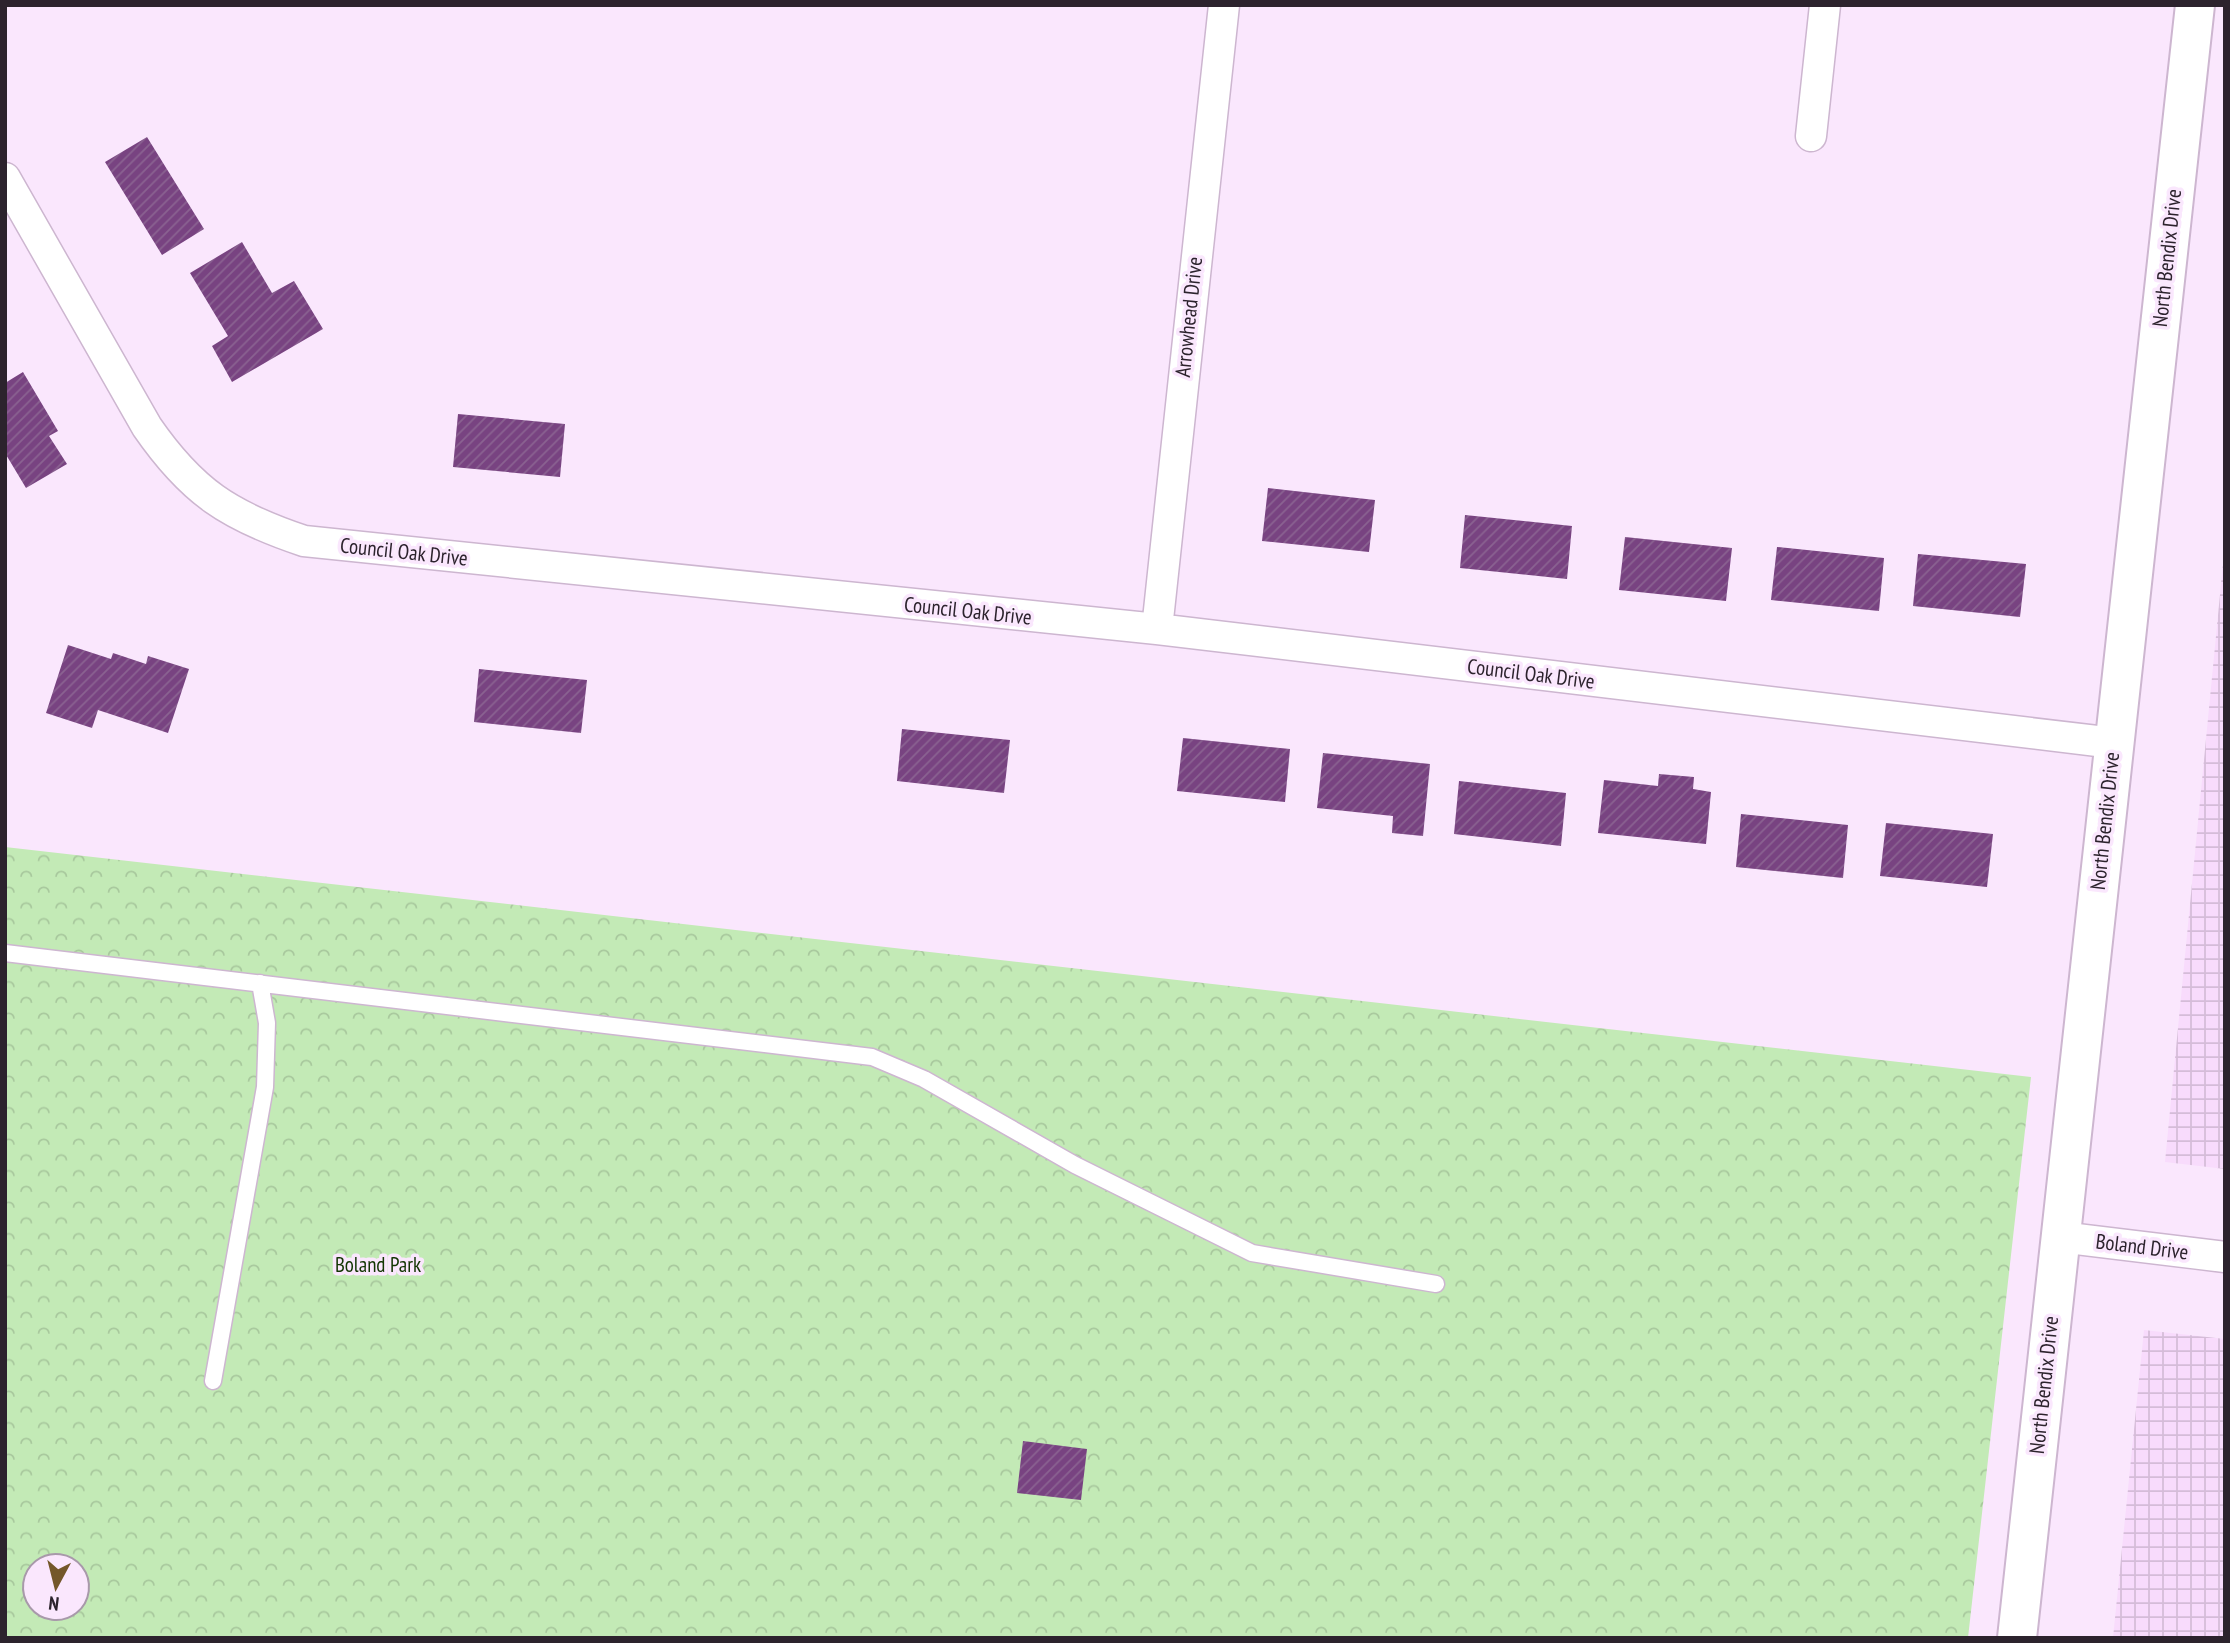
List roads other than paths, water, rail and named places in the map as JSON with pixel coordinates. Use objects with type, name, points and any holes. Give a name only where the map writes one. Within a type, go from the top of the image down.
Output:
[{"type":"street","name":"Arrowhead Drive","points":[[1157,629],[1224,5]]},
{"type":"street","points":[[1811,136],[1825,5]]},
{"type":"street","name":"North Bendix Drive","points":[[2017,1638],[2195,5]]},
{"type":"street","name":"Council Oak Drive","points":[[5,178],[147,427],[170,460],[216,502],[256,525],[304,541],[1157,629],[2114,743]]},
{"type":"street","name":"Boland Drive","points":[[2060,1237],[2225,1257]]},
{"type":"lane","points":[[5,953],[872,1056],[924,1079],[1074,1165],[1252,1252],[1436,1284]]},
{"type":"lane","points":[[213,1381],[265,1087],[267,1023],[260,983]]},
{"type":"park label","name":"Boland Park","points":[[378,1265]]}]
